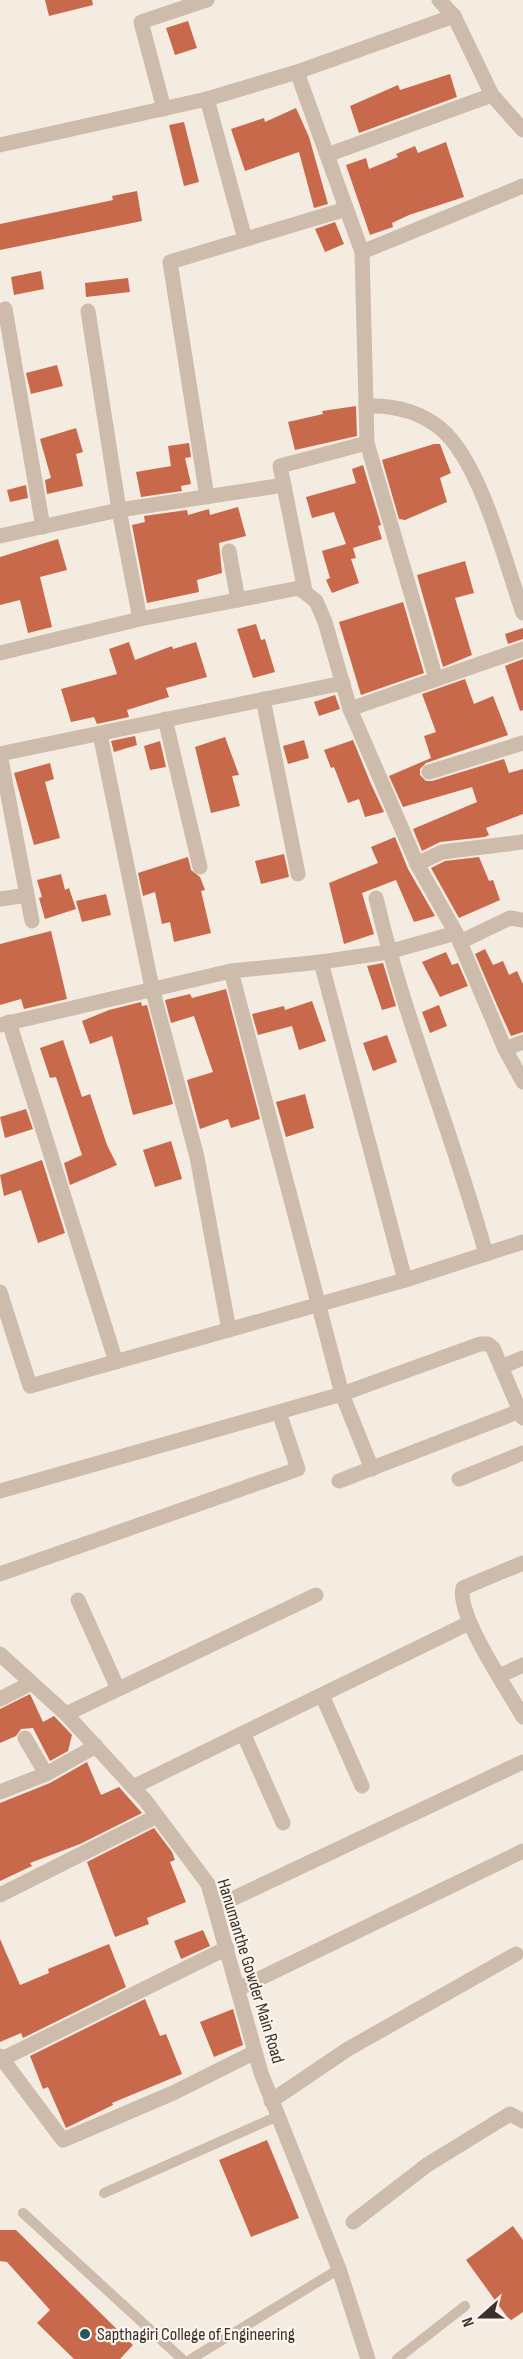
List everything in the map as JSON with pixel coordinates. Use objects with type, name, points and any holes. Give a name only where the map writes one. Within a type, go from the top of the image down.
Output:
[{"type":"street","points":[[164,109],[141,22],[207,0]]},
{"type":"street","points":[[438,0],[454,16],[492,95],[523,130]]},
{"type":"street","points":[[0,145],[207,99],[297,72],[454,16]]},
{"type":"street","points":[[297,72],[362,252],[368,442],[436,679]]},
{"type":"street","points":[[327,155],[492,95]]},
{"type":"street","points":[[207,99],[245,239]]},
{"type":"street","points":[[362,252],[523,186]]},
{"type":"street","points":[[207,497],[170,262],[346,209]]},
{"type":"street","points":[[5,309],[43,527]]},
{"type":"street","points":[[88,311],[119,510],[140,620]]},
{"type":"street","points":[[366,406],[388,406],[417,415],[441,429],[456,448],[475,477],[523,613]]},
{"type":"street","points":[[306,591],[280,466],[368,442]]},
{"type":"street","points":[[0,536],[119,510],[284,485]]},
{"type":"street","points":[[229,551],[238,600]]},
{"type":"street","points":[[0,653],[238,600],[299,588],[306,591],[316,601],[325,622],[350,709],[417,864],[458,937],[505,1049],[523,1082]]},
{"type":"street","points":[[350,709],[523,650]]},
{"type":"street","points":[[32,921],[0,754],[343,683]]},
{"type":"street","points":[[263,699],[298,874]]},
{"type":"street","points":[[165,719],[200,867]]},
{"type":"street","points":[[100,734],[152,987],[197,1157],[229,1330]]},
{"type":"street","points":[[429,772],[523,742]]},
{"type":"street","points":[[417,864],[442,852],[523,842]]},
{"type":"street","points":[[0,899],[27,895]]},
{"type":"street","points":[[376,898],[388,952],[466,1180],[486,1254]]},
{"type":"street","points":[[116,1362],[5,1023],[152,987],[231,971],[321,962],[388,952],[458,937],[510,918],[523,920]]},
{"type":"street","points":[[321,962],[405,1280]]},
{"type":"street","points":[[231,971],[342,1394],[372,1468]]},
{"type":"street","points":[[505,1049],[523,1042]]},
{"type":"street","points":[[0,1292],[30,1386],[405,1280],[523,1242]]},
{"type":"street","points":[[0,1491],[342,1394],[480,1344],[488,1344],[493,1348],[521,1415],[339,1481]]},
{"type":"street","points":[[501,1367],[523,1358]]},
{"type":"street","points":[[0,1574],[298,1469],[279,1412]]},
{"type":"street","points":[[459,1479],[523,1453]]},
{"type":"street","points":[[523,1563],[463,1588],[460,1599],[469,1623],[523,1717]]},
{"type":"street","points":[[66,1714],[316,1594]]},
{"type":"street","points":[[78,1600],[117,1689]]},
{"type":"street","points":[[133,1787],[469,1623]]},
{"type":"street","name":"Hanumanthe Gowder Main Road","points":[[0,1654],[66,1714],[96,1746],[157,1816],[208,1884],[271,2101],[339,2269],[368,2359]]},
{"type":"street","points":[[499,1676],[523,1665]]},
{"type":"street","points":[[0,1699],[31,1683]]},
{"type":"street","points":[[322,1695],[362,1786]]},
{"type":"street","points":[[243,1733],[283,1823]]},
{"type":"street","points":[[25,1738],[46,1774]]},
{"type":"street","points":[[0,1792],[46,1774],[96,1746]]},
{"type":"street","points":[[215,1907],[523,1762]]},
{"type":"street","points":[[0,1895],[157,1816]]},
{"type":"street","points":[[238,1989],[523,1851]]},
{"type":"street","points":[[227,1948],[1,2058],[63,2140],[173,2094],[255,2052]]},
{"type":"street","points":[[271,2101],[348,2049],[516,1954]]},
{"type":"street","points":[[353,2222],[457,2145],[510,2115],[523,2121]]},
{"type":"lane","points":[[104,2193],[278,2116]]},
{"type":"lane","points":[[23,2213],[182,2359]]},
{"type":"lane","points":[[191,2359],[339,2269]]},
{"type":"lane","points":[[397,2359],[465,2306]]},
{"type":"building","points":[[45,0],[92,0],[93,5],[49,16]]},
{"type":"building","points":[[188,21],[197,48],[175,55],[166,28]]},
{"type":"building","points":[[450,74],[457,97],[359,133],[350,106],[398,85],[400,90]]},
{"type":"building","points":[[296,108],[309,137],[328,204],[314,208],[299,152],[245,171],[231,129],[264,118],[265,122]]},
{"type":"building","points":[[184,122],[199,182],[184,186],[169,125]]},
{"type":"building","points":[[446,142],[464,197],[409,215],[392,223],[393,227],[370,235],[346,165],[366,158],[369,169],[398,157],[396,154],[415,146],[418,153]]},
{"type":"building","points":[[137,191],[142,221],[0,250],[0,224],[113,200],[112,196]]},
{"type":"building","points":[[335,222],[344,244],[325,252],[315,229]]},
{"type":"building","points":[[41,271],[44,289],[14,295],[11,277]]},
{"type":"building","points":[[128,278],[130,292],[86,297],[85,283]]},
{"type":"building","points":[[57,365],[63,386],[31,394],[26,373]]},
{"type":"building","points":[[356,406],[357,436],[295,450],[288,422],[323,414],[322,411]]},
{"type":"building","points":[[76,428],[83,452],[76,454],[83,486],[47,494],[45,480],[51,478],[40,439]]},
{"type":"building","points":[[189,443],[191,457],[185,458],[191,484],[181,486],[182,491],[141,497],[136,472],[171,466],[168,446]]},
{"type":"building","points":[[440,444],[451,473],[440,478],[447,502],[405,520],[399,519],[382,460]]},
{"type":"building","points":[[363,465],[381,525],[378,526],[382,539],[353,548],[356,558],[351,559],[359,583],[332,593],[326,580],[330,578],[322,551],[346,544],[334,512],[312,518],[306,497],[356,483],[352,469]]},
{"type":"building","points":[[26,485],[28,498],[10,502],[7,490]]},
{"type":"building","points":[[238,507],[246,536],[219,543],[222,573],[197,580],[199,592],[147,603],[132,525],[145,522],[144,516],[187,510],[188,515],[209,509],[210,515]]},
{"type":"building","points":[[58,539],[67,570],[40,577],[52,627],[28,633],[20,600],[0,605],[0,557]]},
{"type":"building","points":[[465,561],[474,593],[455,598],[472,655],[443,667],[417,575]]},
{"type":"building","points":[[403,602],[424,673],[361,695],[339,622]]},
{"type":"building","points":[[256,624],[261,640],[265,639],[275,672],[253,678],[237,629]]},
{"type":"building","points":[[523,628],[523,639],[508,644],[505,634]]},
{"type":"building","points":[[129,642],[135,660],[172,646],[173,649],[196,642],[207,677],[166,688],[169,697],[127,710],[129,717],[97,724],[94,717],[71,722],[61,689],[117,674],[109,649]]},
{"type":"building","points":[[523,659],[523,710],[520,711],[505,666]]},
{"type":"building","points":[[465,679],[474,704],[493,696],[508,735],[426,763],[420,769],[420,775],[426,781],[432,781],[504,759],[509,773],[523,769],[523,814],[486,828],[489,835],[485,837],[440,842],[422,851],[413,829],[477,802],[472,787],[403,807],[389,776],[431,758],[424,736],[436,732],[422,694]]},
{"type":"building","points":[[335,695],[340,709],[319,716],[314,702]]},
{"type":"building","points":[[135,736],[137,745],[114,752],[111,741]]},
{"type":"building","points":[[225,737],[239,775],[232,776],[240,806],[211,813],[195,747]]},
{"type":"building","points":[[304,740],[309,758],[288,764],[283,746]]},
{"type":"building","points":[[353,740],[384,812],[365,817],[359,799],[348,803],[334,767],[331,768],[324,750]]},
{"type":"building","points":[[160,741],[166,767],[150,770],[144,746]]},
{"type":"building","points":[[50,763],[54,779],[45,782],[60,838],[34,845],[14,773]]},
{"type":"building","points":[[395,837],[408,869],[435,916],[414,922],[396,880],[362,893],[374,934],[344,944],[329,883],[378,863],[371,847]]},
{"type":"building","points":[[284,854],[289,877],[261,884],[255,861]]},
{"type":"building","points":[[188,857],[191,870],[200,877],[205,890],[201,891],[211,933],[174,942],[170,922],[162,924],[155,892],[143,896],[138,873]]},
{"type":"building","points":[[479,857],[489,881],[493,880],[500,900],[459,918],[431,868],[445,861]]},
{"type":"building","points":[[61,874],[65,890],[69,888],[76,909],[45,919],[37,880]]},
{"type":"building","points":[[106,894],[111,915],[82,922],[76,901]]},
{"type":"building","points":[[51,931],[67,999],[24,1009],[21,999],[0,1005],[0,944]]},
{"type":"building","points":[[485,949],[493,965],[503,961],[509,975],[517,971],[523,984],[523,1032],[511,1036],[500,1012],[475,954]]},
{"type":"building","points":[[446,952],[452,965],[458,963],[468,986],[440,997],[422,962]]},
{"type":"building","points":[[383,963],[396,1006],[382,1010],[367,966]]},
{"type":"building","points":[[226,989],[260,1119],[231,1128],[228,1119],[200,1129],[187,1080],[213,1072],[194,1016],[171,1023],[165,1000],[190,994],[192,998]]},
{"type":"building","points":[[312,1001],[326,1041],[299,1050],[292,1026],[258,1035],[252,1014],[284,1006],[285,1010]]},
{"type":"building","points":[[141,1002],[142,1006],[147,1005],[173,1104],[133,1115],[112,1036],[90,1044],[82,1021],[109,1010]]},
{"type":"building","points":[[439,1005],[447,1026],[430,1033],[422,1012]]},
{"type":"building","points":[[387,1035],[397,1062],[373,1071],[363,1043]]},
{"type":"building","points":[[63,1040],[82,1097],[90,1094],[107,1145],[117,1165],[70,1185],[64,1163],[82,1155],[56,1077],[50,1078],[40,1048]]},
{"type":"building","points":[[305,1094],[314,1128],[286,1137],[276,1102]]},
{"type":"building","points":[[26,1109],[33,1129],[5,1138],[0,1117]]},
{"type":"building","points":[[171,1141],[182,1179],[155,1187],[143,1150]]},
{"type":"building","points":[[42,1160],[65,1233],[38,1243],[21,1190],[4,1196],[0,1175]]},
{"type":"building","points":[[30,1694],[43,1722],[54,1716],[72,1735],[68,1751],[50,1761],[33,1728],[21,1729],[16,1736],[0,1743],[0,1709]]},
{"type":"building","points":[[87,1762],[101,1795],[119,1787],[142,1813],[80,1844],[30,1863],[32,1866],[0,1881],[0,1803],[50,1783]]},
{"type":"building","points":[[154,1828],[172,1852],[175,1860],[170,1862],[186,1902],[147,1918],[149,1924],[115,1937],[87,1862]]},
{"type":"building","points":[[203,1930],[210,1946],[181,1959],[174,1941]]},
{"type":"building","points":[[0,1939],[20,1985],[49,1973],[48,1969],[109,1944],[126,1987],[23,2038],[21,2033],[0,2042]]},
{"type":"building","points":[[145,1999],[160,2036],[166,2034],[182,2074],[112,2103],[113,2105],[66,2128],[48,2087],[43,2089],[30,2056]]},
{"type":"building","points":[[233,2009],[243,2045],[214,2057],[200,2022]]},
{"type":"building","points":[[267,2140],[299,2218],[251,2237],[219,2160]]},
{"type":"building","points":[[513,2226],[523,2240],[523,2312],[510,2321],[466,2260]]},
{"type":"building","points":[[0,2230],[16,2230],[133,2345],[120,2359],[74,2359],[37,2323],[50,2310],[7,2262],[0,2261]]},
{"type":"place","name":"Sapthagiri College of Engineering","points":[[85,2334]]}]
